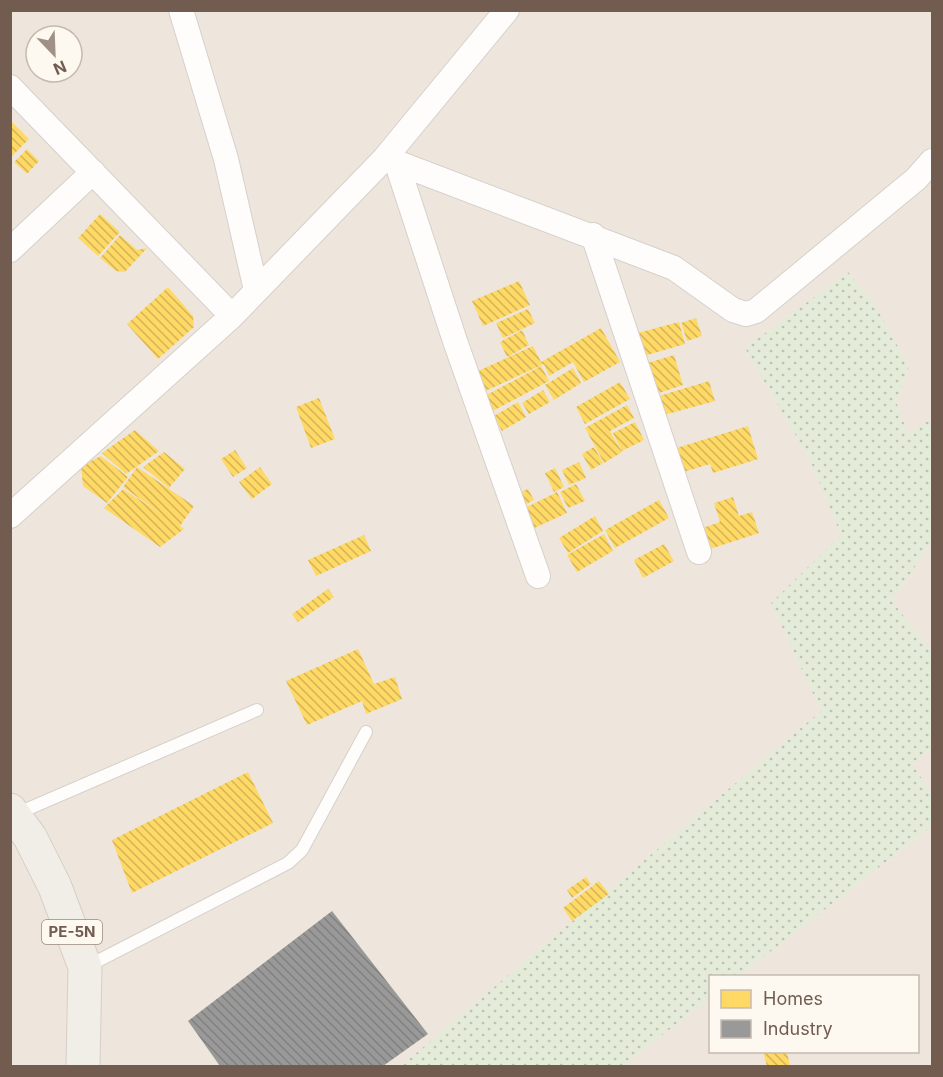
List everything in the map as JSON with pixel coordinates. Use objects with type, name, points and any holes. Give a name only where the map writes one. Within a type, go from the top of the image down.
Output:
[{"type":"main road","name":"PE-5N","points":[[13,812],[30,837],[55,887],[85,967],[83,1066]]},
{"type":"street","points":[[181,10],[226,159],[256,290]]},
{"type":"street","points":[[14,507],[232,316],[256,290],[391,161],[507,10]]},
{"type":"street","points":[[10,87],[232,316]]},
{"type":"street","points":[[391,161],[593,235],[674,268],[733,310],[746,314],[756,311],[924,185],[933,161]]},
{"type":"street","points":[[391,161],[538,576]]},
{"type":"street","points":[[10,250],[93,172]]},
{"type":"street","points":[[593,235],[699,552]]},
{"type":"lane","points":[[13,812],[257,710]]},
{"type":"lane","points":[[85,967],[288,863],[302,850],[366,732]]},
{"type":"shaded area","points":[[11,11],[932,11],[932,1066],[11,1066]]},
{"type":"green space","points":[[848,272],[875,305],[909,367],[896,402],[908,434],[932,418],[932,541],[892,601],[932,653],[932,748],[912,764],[932,794],[932,826],[740,975],[709,975],[709,999],[622,1066],[401,1066],[821,711],[771,603],[841,535],[811,462],[745,348]]},
{"type":"building: Homes","points":[[10,120],[29,139],[10,158]]},
{"type":"building: Homes","points":[[27,149],[39,161],[27,174],[14,162]]},
{"type":"building: Homes","points":[[100,214],[120,232],[98,256],[78,238]]},
{"type":"building: Homes","points":[[120,235],[137,250],[147,248],[125,272],[116,271],[100,258]]},
{"type":"building: Homes","points":[[519,281],[530,305],[483,326],[472,301]]},
{"type":"building: Homes","points":[[168,287],[193,316],[194,327],[158,359],[127,324]]},
{"type":"building: Homes","points":[[528,309],[535,323],[503,338],[496,323]]},
{"type":"building: Homes","points":[[696,318],[702,336],[687,341],[681,323]]},
{"type":"building: Homes","points":[[679,322],[685,344],[637,358],[630,335]]},
{"type":"building: Homes","points":[[601,328],[620,362],[584,382],[573,362],[549,376],[544,364],[481,393],[478,371],[533,346],[541,362]]},
{"type":"building: Homes","points":[[522,330],[529,345],[507,357],[500,342]]},
{"type":"building: Homes","points":[[674,355],[683,385],[653,395],[644,364]]},
{"type":"building: Homes","points":[[541,366],[549,381],[491,412],[483,397]]},
{"type":"building: Homes","points":[[573,368],[581,383],[554,400],[545,385]]},
{"type":"building: Homes","points":[[709,381],[715,401],[664,415],[659,396]]},
{"type":"building: Homes","points":[[620,382],[630,399],[585,424],[576,407]]},
{"type":"building: Homes","points":[[543,390],[550,402],[529,414],[522,403]]},
{"type":"building: Homes","points":[[319,398],[335,439],[311,448],[296,407]]},
{"type":"building: Homes","points":[[518,402],[526,417],[502,431],[494,416]]},
{"type":"building: Homes","points":[[627,405],[634,418],[610,431],[622,452],[604,463],[585,428]]},
{"type":"building: Homes","points":[[635,422],[644,440],[622,451],[613,433]]},
{"type":"building: Homes","points":[[748,426],[758,459],[713,473],[710,464],[677,474],[670,450]]},
{"type":"building: Homes","points":[[135,430],[159,451],[126,474],[102,453]]},
{"type":"building: Homes","points":[[594,447],[603,463],[591,470],[582,454]]},
{"type":"building: Homes","points":[[235,450],[247,468],[233,477],[221,459]]},
{"type":"building: Homes","points":[[164,452],[185,469],[169,488],[143,467]]},
{"type":"building: Homes","points":[[101,456],[128,477],[107,503],[83,486],[81,466]]},
{"type":"building: Homes","points":[[579,462],[586,478],[569,485],[562,470]]},
{"type":"building: Homes","points":[[137,467],[194,506],[180,526],[184,529],[160,547],[104,508],[123,489],[163,515],[123,487]]},
{"type":"building: Homes","points":[[260,467],[272,484],[252,499],[239,482]]},
{"type":"building: Homes","points":[[555,468],[564,487],[554,492],[545,473]]},
{"type":"building: Homes","points":[[576,484],[585,501],[568,508],[560,492]]},
{"type":"building: Homes","points":[[528,489],[534,500],[524,505],[518,493]]},
{"type":"building: Homes","points":[[557,492],[567,513],[528,531],[519,511]]},
{"type":"building: Homes","points":[[733,497],[739,516],[752,512],[759,533],[704,551],[697,530],[720,522],[714,503]]},
{"type":"building: Homes","points":[[659,500],[669,518],[615,548],[605,530]]},
{"type":"building: Homes","points":[[595,516],[603,531],[568,553],[559,538]]},
{"type":"building: Homes","points":[[604,534],[613,551],[577,572],[567,555]]},
{"type":"building: Homes","points":[[364,535],[371,551],[316,576],[308,560]]},
{"type":"building: Homes","points":[[664,544],[674,561],[643,578],[634,560]]},
{"type":"building: Homes","points":[[328,589],[334,597],[298,622],[292,614]]},
{"type":"building: Homes","points":[[358,649],[374,684],[395,677],[402,699],[366,714],[362,701],[307,725],[286,681]]},
{"type":"building: Homes","points":[[248,772],[273,823],[132,893],[112,840]]},
{"type":"building: Homes","points":[[586,877],[591,884],[572,898],[567,890]]},
{"type":"building: Homes","points":[[599,881],[609,894],[572,921],[563,908]]},
{"type":"building: Homes","points":[[763,1053],[787,1053],[790,1066],[767,1066]]},
{"type":"building: Industry","points":[[332,911],[428,1034],[383,1066],[220,1066],[188,1021]]}]
